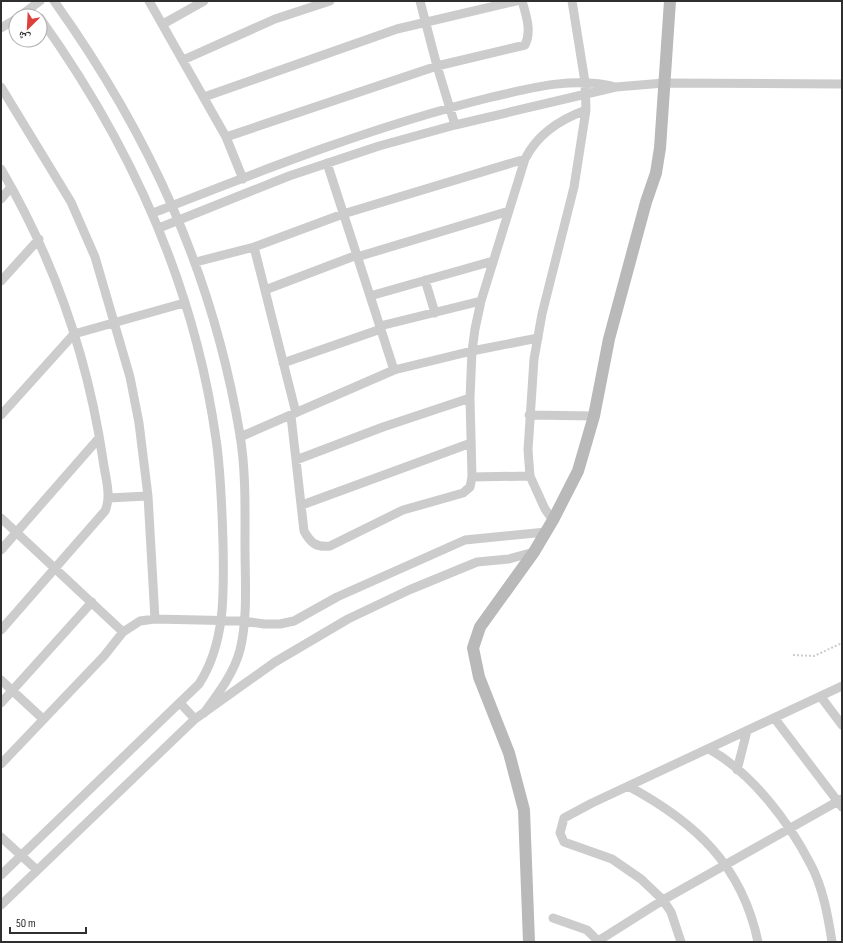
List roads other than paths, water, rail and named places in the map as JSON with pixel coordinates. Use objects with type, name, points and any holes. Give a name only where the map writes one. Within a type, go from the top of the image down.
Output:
[{"type":"street","points":[[30,4],[40,1]]},
{"type":"street","points":[[54,1],[85,44],[114,91],[145,146],[173,205],[196,262],[229,380],[240,437],[245,506],[243,621],[240,651],[232,670],[204,713]]},
{"type":"street","points":[[149,1],[226,137],[243,178]]},
{"type":"street","points":[[163,24],[204,1]]},
{"type":"street","points":[[182,60],[275,18],[330,1]]},
{"type":"street","points":[[420,1],[437,66],[455,125]]},
{"type":"street","points":[[204,97],[397,29],[516,1]]},
{"type":"street","points":[[226,137],[437,66],[525,45],[529,28],[522,1]]},
{"type":"street","points":[[553,520],[545,509],[530,476],[528,450],[529,415],[534,359],[574,187],[586,110],[585,82],[572,1]]},
{"type":"street","points":[[529,942],[524,810],[509,753],[479,677],[473,648],[480,626],[534,552],[553,520],[578,471],[594,416],[609,339],[646,202],[656,173],[670,1]]},
{"type":"street","points":[[1,875],[180,704],[199,684],[209,668],[221,620],[224,587],[222,510],[216,440],[207,386],[184,303],[159,228],[125,154],[97,102],[48,30]]},
{"type":"street","points":[[153,213],[337,144],[449,108],[548,86],[585,82],[601,83],[616,87]]},
{"type":"street","points":[[159,228],[179,218],[343,158],[455,125],[616,87],[664,83],[842,84]]},
{"type":"street","points":[[1,87],[71,202],[96,257],[115,322],[139,423],[148,496],[155,619]]},
{"type":"street","points":[[254,247],[294,414],[296,460],[304,530],[307,537],[319,546],[330,546],[403,510],[463,493],[470,487],[472,477],[470,398],[472,351],[481,302],[509,210],[525,159],[533,147],[548,131],[566,118],[586,110]]},
{"type":"street","points":[[337,144],[343,158]]},
{"type":"street","points":[[196,262],[254,247],[343,214],[525,159]]},
{"type":"street","points":[[327,163],[394,370]]},
{"type":"street","points":[[1,169],[39,239],[74,334],[99,438],[108,498],[105,511],[56,569],[1,630]]},
{"type":"street","points":[[1,199],[12,187]]},
{"type":"street","points":[[265,290],[357,256],[509,210]]},
{"type":"street","points":[[1,281],[39,239]]},
{"type":"street","points":[[370,296],[494,261]]},
{"type":"street","points":[[425,280],[435,313]]},
{"type":"street","points":[[283,363],[380,328],[481,302]]},
{"type":"street","points":[[1,415],[74,334],[184,303]]},
{"type":"street","points":[[240,437],[394,370],[472,351],[538,338]]},
{"type":"street","points":[[296,460],[383,427],[470,398]]},
{"type":"street","points":[[529,415],[594,416]]},
{"type":"street","points":[[1,550],[99,438]]},
{"type":"street","points":[[302,505],[471,442]]},
{"type":"street","points":[[472,477],[530,476]]},
{"type":"street","points":[[108,498],[148,496]]},
{"type":"street","points":[[1,518],[123,632]]},
{"type":"street","points":[[1,764],[104,656],[123,632],[140,621],[155,619],[221,620],[280,624],[294,621],[344,594],[465,540],[546,532]]},
{"type":"street","points":[[1,905],[195,719],[275,662],[348,619],[409,590],[477,562],[509,559],[534,552]]},
{"type":"street","points":[[1,703],[92,602]]},
{"type":"street","points":[[1,680],[43,719]]},
{"type":"street","points":[[681,942],[671,912],[663,900],[641,879],[612,859],[568,844],[561,838],[560,830],[564,818],[628,786],[775,719],[842,686]]},
{"type":"street","points":[[821,697],[842,725]]},
{"type":"street","points":[[180,704],[195,719]]},
{"type":"street","points":[[553,918],[586,930],[598,942],[663,900],[789,828],[841,802],[775,719]]},
{"type":"street","points":[[737,770],[747,731]]},
{"type":"street","points":[[709,749],[727,760],[780,814],[789,828],[812,866],[826,907],[832,942]]},
{"type":"street","points":[[628,786],[658,803],[690,827],[713,848],[726,864],[738,884],[750,912],[758,942]]},
{"type":"street","points":[[1,837],[37,870]]}]
